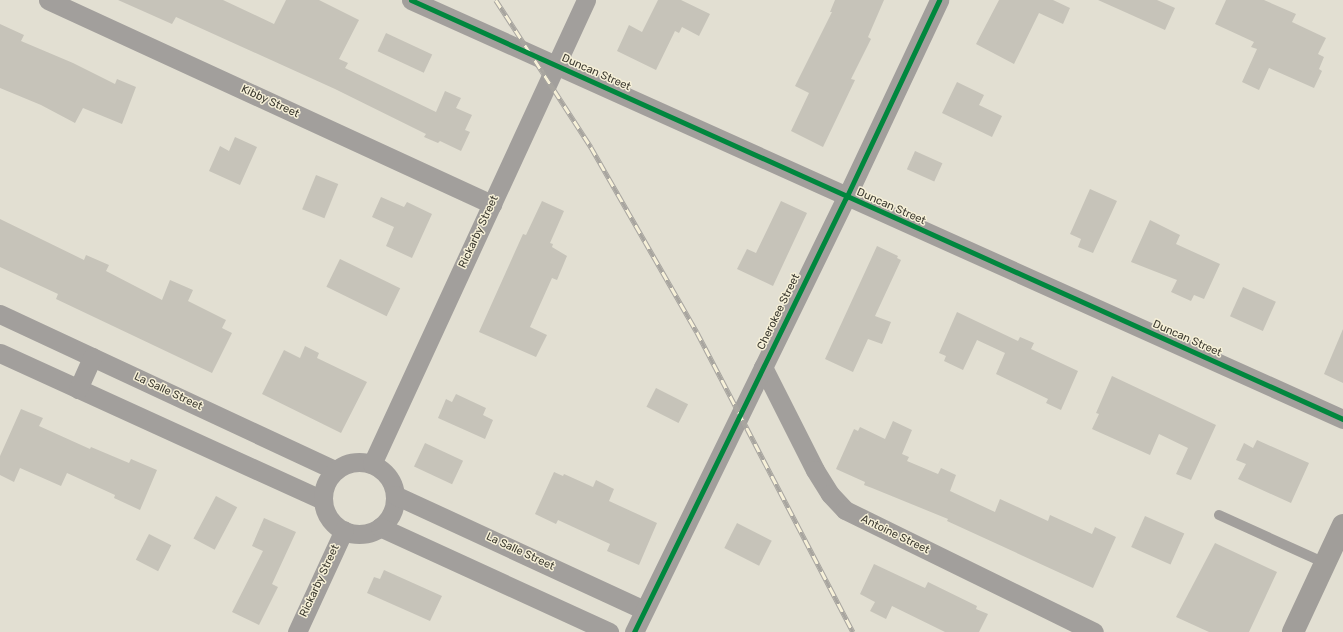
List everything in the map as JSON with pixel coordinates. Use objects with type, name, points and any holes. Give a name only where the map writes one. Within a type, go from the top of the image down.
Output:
[{"type":"main road","points":[[1293,632],[1343,526]]},
{"type":"street","name":"Kibby Street","points":[[48,0],[492,204]]},
{"type":"street","name":"Duncan Street","points":[[411,0],[846,198],[1343,419]]},
{"type":"street","name":"Rickarby Street","points":[[372,464],[586,0]]},
{"type":"street","name":"Cherokee Street","points":[[634,632],[846,198],[938,0]]},
{"type":"street","name":"La Salle Street","points":[[0,314],[335,470]]},
{"type":"street","points":[[0,353],[323,500]]},
{"type":"street","points":[[78,389],[92,357]]},
{"type":"street","name":"Antoine Street","points":[[763,366],[815,470],[830,494],[846,510],[1083,630]]},
{"type":"street","points":[[353,462],[372,464],[388,476],[395,495],[392,513],[380,527],[362,534],[344,530],[329,518],[323,500],[325,484],[335,470],[353,462]]},
{"type":"street","name":"La Salle Street","points":[[395,495],[644,610]]},
{"type":"street","points":[[380,527],[609,632]]},
{"type":"street","name":"Rickarby Street","points":[[297,632],[344,530]]},
{"type":"lane","points":[[1219,515],[1325,563]]},
{"type":"building","points":[[118,0],[223,0],[274,24],[286,0],[319,0],[359,20],[339,59],[348,63],[345,68],[436,112],[445,91],[461,98],[456,108],[472,115],[465,130],[470,132],[461,151],[440,141],[438,143],[424,137],[426,134],[335,89],[176,17],[172,24]]},
{"type":"building","points":[[658,0],[681,0],[710,14],[699,36],[682,27],[679,33],[675,31],[656,70],[617,51],[629,25],[642,32]]},
{"type":"building","points":[[835,0],[884,0],[868,37],[871,39],[851,79],[855,80],[823,147],[791,131],[809,93],[795,86],[832,12],[830,12]]},
{"type":"building","points":[[999,0],[1053,0],[1070,8],[1063,24],[1039,13],[1014,64],[976,44]]},
{"type":"building","points":[[1098,0],[1157,0],[1175,8],[1165,30]]},
{"type":"building","points":[[1226,0],[1264,0],[1296,14],[1292,22],[1326,38],[1318,54],[1324,57],[1319,69],[1322,71],[1314,88],[1269,68],[1259,90],[1242,82],[1257,49],[1251,47],[1254,42],[1215,24]]},
{"type":"building","points":[[0,24],[24,35],[21,41],[73,63],[115,84],[117,79],[136,87],[122,124],[83,108],[75,123],[41,105],[0,88]]},
{"type":"building","points":[[386,33],[432,55],[424,73],[378,51]]},
{"type":"building","points":[[957,82],[984,95],[979,105],[1002,116],[992,137],[942,113]]},
{"type":"building","points":[[235,137],[257,147],[240,185],[209,171],[220,146],[229,151]]},
{"type":"building","points":[[915,151],[942,163],[934,181],[907,169]]},
{"type":"building","points":[[316,175],[338,184],[324,218],[302,209]]},
{"type":"building","points":[[1090,189],[1117,201],[1093,253],[1078,247],[1081,239],[1070,234]]},
{"type":"building","points":[[381,197],[404,207],[407,202],[432,214],[412,258],[386,246],[394,227],[372,217]]},
{"type":"building","points":[[542,201],[564,211],[550,243],[553,244],[552,247],[567,256],[557,280],[552,278],[530,327],[547,335],[536,357],[479,332],[523,234],[526,235]]},
{"type":"building","points":[[781,201],[807,213],[773,286],[737,269],[747,249],[756,253]]},
{"type":"building","points":[[0,219],[84,260],[86,255],[109,265],[106,271],[162,300],[170,280],[193,290],[188,301],[226,320],[222,328],[232,333],[212,373],[56,299],[58,294],[0,267]]},
{"type":"building","points":[[1150,220],[1180,235],[1176,244],[1220,264],[1204,299],[1194,295],[1191,301],[1171,292],[1177,280],[1131,262]]},
{"type":"building","points":[[877,246],[898,256],[897,258],[901,260],[875,316],[891,322],[882,344],[868,339],[853,372],[825,359]]},
{"type":"building","points":[[340,259],[400,288],[387,316],[326,287]]},
{"type":"building","points":[[1243,287],[1276,302],[1263,331],[1230,316]]},
{"type":"building","points":[[957,312],[1018,341],[1020,337],[1034,343],[1031,349],[1078,371],[1061,410],[1046,403],[1048,399],[996,374],[1005,353],[977,340],[963,370],[944,361],[946,356],[939,353]]},
{"type":"building","points":[[1343,329],[1343,383],[1324,374]]},
{"type":"building","points":[[305,346],[319,353],[317,358],[367,382],[341,433],[262,394],[284,350],[300,358]]},
{"type":"building","points":[[1112,376],[1216,425],[1191,480],[1176,474],[1188,448],[1159,434],[1150,455],[1092,429],[1099,414],[1096,413]]},
{"type":"building","points":[[656,388],[688,404],[679,423],[646,407]]},
{"type":"building","points":[[456,394],[486,408],[483,415],[493,420],[485,439],[438,418],[446,399],[452,402]]},
{"type":"building","points":[[21,409],[43,418],[39,426],[90,449],[91,447],[129,463],[131,459],[157,470],[140,510],[114,498],[115,495],[67,473],[61,486],[20,468],[14,482],[0,475],[0,456]]},
{"type":"building","points":[[893,421],[912,430],[902,454],[909,457],[907,461],[938,474],[941,468],[956,475],[950,491],[995,512],[1000,499],[1048,521],[1050,515],[1092,534],[1095,527],[1116,537],[1093,588],[947,521],[948,519],[864,485],[865,482],[836,469],[854,429],[858,431],[860,427],[885,439]]},
{"type":"building","points":[[1257,440],[1309,463],[1291,503],[1238,479],[1246,464],[1236,460],[1244,443],[1253,448]]},
{"type":"building","points":[[425,443],[463,461],[452,484],[414,467]]},
{"type":"building","points":[[554,472],[563,476],[564,474],[593,487],[596,480],[614,489],[609,501],[657,523],[639,565],[607,551],[610,544],[558,520],[556,524],[535,514]]},
{"type":"building","points":[[216,496],[237,507],[215,550],[193,538]]},
{"type":"building","points":[[1145,516],[1184,533],[1170,565],[1131,547]]},
{"type":"building","points":[[264,518],[296,532],[272,584],[278,587],[259,625],[232,612],[263,551],[252,546]]},
{"type":"building","points":[[737,523],[772,541],[759,566],[724,548]]},
{"type":"building","points":[[149,534],[171,545],[158,571],[136,560]]},
{"type":"building","points":[[1215,543],[1277,572],[1249,632],[1209,632],[1176,617]]},
{"type":"building","points":[[874,564],[925,588],[928,582],[977,606],[976,609],[988,614],[979,632],[945,632],[892,606],[886,619],[870,611],[875,602],[860,594]]},
{"type":"building","points":[[384,570],[442,596],[430,621],[367,593],[374,577],[380,579]]},
{"type":"railway","points":[[496,0],[591,147],[697,332],[853,632]]},
{"type":"cycle path","points":[[411,0],[1343,419]]},
{"type":"cycle path","points":[[634,632],[846,198],[939,0]]}]
